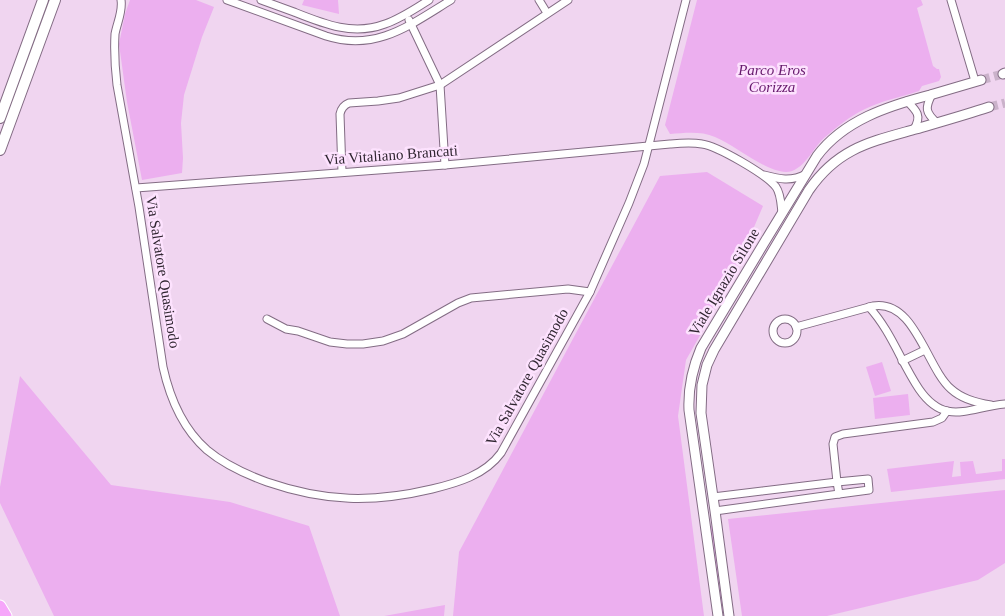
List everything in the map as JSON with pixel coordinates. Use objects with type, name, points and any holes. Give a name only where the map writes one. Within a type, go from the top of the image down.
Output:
[{"type":"highway","points":[[0,606],[6,616]]},
{"type":"main road","points":[[0,118],[43,0]]},
{"type":"main road","points":[[0,150],[55,0]]},
{"type":"street","name":"Via Salvatore Quasimodo","points":[[121,0],[122,6],[115,35],[115,65],[163,367],[171,397],[188,430],[199,442],[224,462],[249,475],[299,492],[342,499],[385,498],[458,482],[483,470],[494,462],[504,450],[590,292],[630,203],[644,164],[686,0]]},
{"type":"street","points":[[227,0],[326,36],[356,41],[379,38],[394,33],[451,0]]},
{"type":"street","points":[[261,0],[324,24],[348,29],[379,26],[406,14],[429,0]]},
{"type":"street","points":[[539,0],[547,13]]},
{"type":"street","points":[[342,172],[340,114],[341,109],[345,105],[399,98],[440,86],[568,0]]},
{"type":"street","points":[[951,0],[978,81]]},
{"type":"street","points":[[406,14],[440,86],[445,165]]},
{"type":"street","name":"Viale Ignazio Silone","points":[[718,616],[688,397],[694,363],[706,339],[820,152],[844,130],[871,114],[907,101],[978,81]]},
{"type":"street","points":[[932,94],[927,111],[937,123]]},
{"type":"street","points":[[907,101],[915,109],[918,116],[914,129]]},
{"type":"street","name":"Viale Ignazio Silone","points":[[729,616],[716,511],[702,426],[701,402],[704,377],[709,359],[716,345],[809,190],[824,171],[843,155],[860,146],[989,108]]},
{"type":"street","name":"Via Vitaliano Brancati","points":[[136,188],[445,165],[683,143],[705,144],[761,174]]},
{"type":"street","points":[[761,174],[787,180],[806,174]]},
{"type":"street","points":[[761,174],[777,189],[780,196],[782,213]]},
{"type":"street","points":[[267,319],[286,329],[330,342],[363,344],[403,334],[458,303],[471,298],[568,289],[590,292]]},
{"type":"street","points":[[796,327],[869,307],[884,305],[892,308],[900,313],[913,328],[943,380],[952,390],[969,400],[991,405]]},
{"type":"street","points":[[869,307],[885,328],[913,380],[925,397],[938,408],[947,411],[965,412],[991,405],[1005,404]]},
{"type":"street","points":[[902,361],[925,350]]},
{"type":"street","points":[[839,494],[833,444],[835,437],[843,434],[933,422],[942,418],[947,411]]},
{"type":"street","points":[[714,497],[868,479],[869,490],[716,511]]},
{"type":"green space","points":[[130,0],[196,0],[214,7],[202,37],[184,95],[181,123],[182,173],[142,180],[127,102],[119,44]]},
{"type":"green space","points":[[304,0],[338,0],[339,14],[302,5]]},
{"type":"green space","name":"Parco Eros Corizza","points":[[697,0],[921,0],[923,5],[917,8],[933,66],[939,69],[941,77],[939,81],[922,86],[919,91],[859,112],[824,138],[798,168],[786,172],[778,171],[769,168],[715,137],[699,133],[670,134],[665,125]]},
{"type":"green space","points":[[707,172],[763,206],[731,281],[686,360],[678,416],[704,616],[453,616],[459,552],[660,176]]},
{"type":"green space","points":[[882,362],[891,391],[875,396],[866,367]]},
{"type":"green space","points":[[20,376],[111,485],[230,502],[309,526],[340,616],[54,616],[0,503],[0,487]]},
{"type":"green space","points":[[908,394],[910,415],[875,419],[873,398]]},
{"type":"green space","points":[[1002,459],[1005,459],[1005,479],[891,492],[887,469],[954,461],[952,477],[961,476],[960,462],[973,461],[976,474],[1002,471]]},
{"type":"green space","points":[[1005,490],[1005,563],[978,580],[827,616],[742,616],[728,519]]},
{"type":"green space","points":[[712,526],[724,616],[722,616],[710,527]]},
{"type":"green space","points":[[445,605],[444,616],[384,616]]},
{"type":"tunnel","points":[[981,80],[1003,74]]},
{"type":"tunnel","points":[[989,107],[1005,103]]}]
